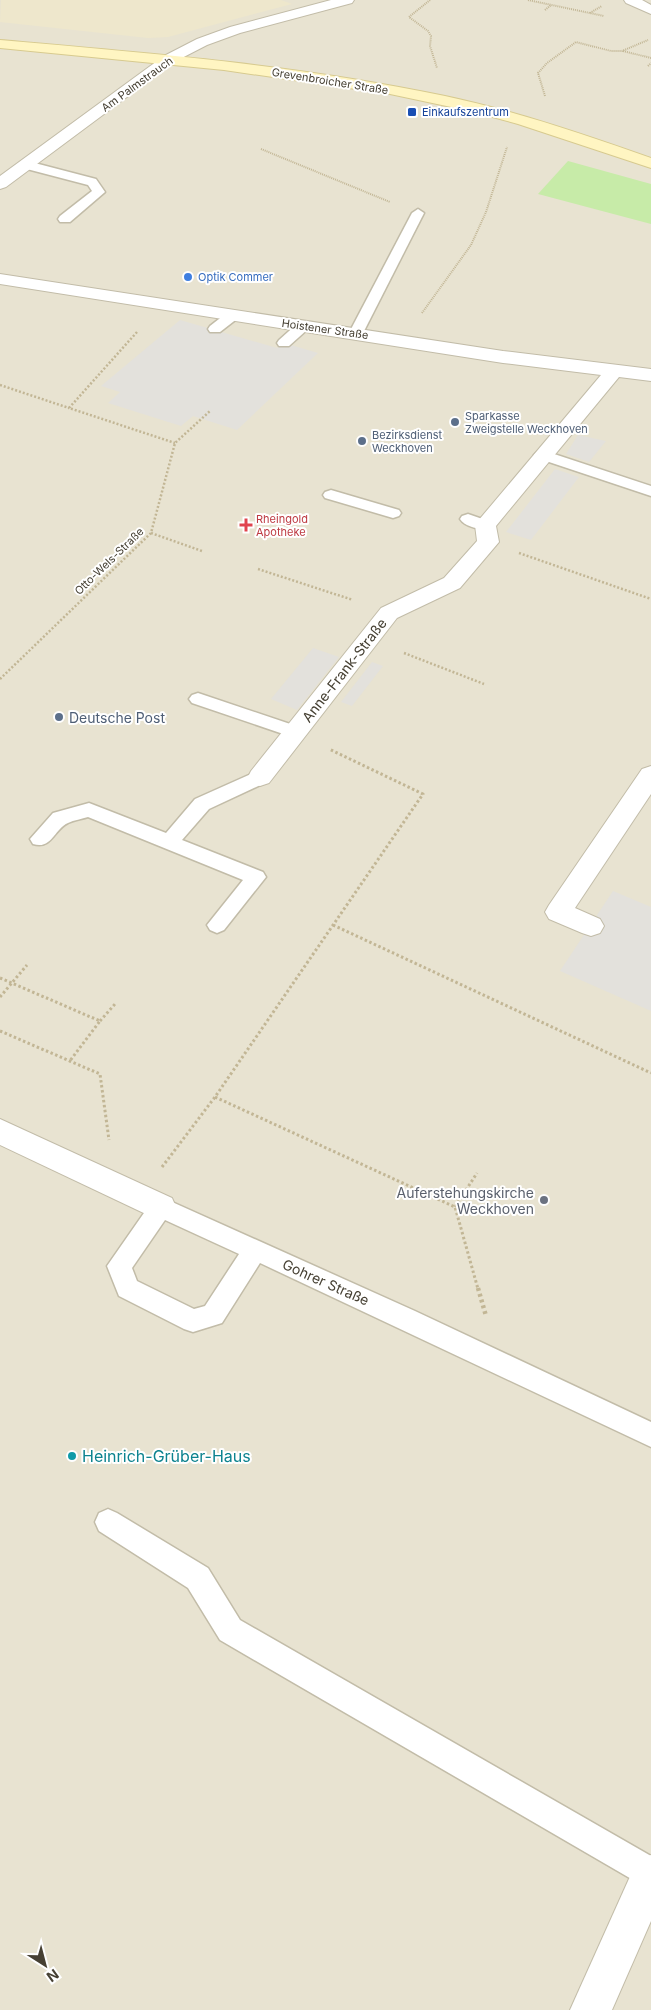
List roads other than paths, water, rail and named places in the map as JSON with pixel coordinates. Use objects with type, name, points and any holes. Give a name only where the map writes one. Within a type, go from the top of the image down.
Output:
[{"type":"main road","name":"Grevenbroicher Straße","points":[[0,44],[170,59],[264,70],[446,101],[533,124],[651,162]]},
{"type":"street","name":"Am Palmstrauch","points":[[0,184],[170,59],[202,42],[235,30],[347,0]]},
{"type":"street","points":[[631,0],[651,10]]},
{"type":"street","name":"Hoistener Straße","points":[[0,279],[503,357],[651,375]]},
{"type":"street","name":"Anne-Frank-Straße","points":[[260,777],[389,613],[452,583],[481,529],[614,370]]},
{"type":"street","points":[[591,926],[558,912],[651,775]]},
{"type":"street","name":"Gohrer Straße","points":[[0,1131],[150,1202]]},
{"type":"street","points":[[591,2010],[651,1874]]},
{"type":"lane","points":[[27,165],[92,182],[99,192],[65,220]]},
{"type":"lane","points":[[356,333],[418,213]]},
{"type":"lane","points":[[216,330],[233,315]]},
{"type":"lane","points":[[284,343],[303,326]]},
{"type":"lane","points":[[542,455],[651,491]]},
{"type":"lane","points":[[331,494],[393,513]]},
{"type":"lane","points":[[198,699],[294,732]]},
{"type":"lane","points":[[170,842],[202,804],[260,777]]},
{"type":"lane","points":[[40,839],[60,818],[90,810],[256,877],[217,925]]},
{"type":"lane","points":[[150,1202],[119,1266],[128,1288],[193,1321],[213,1314],[255,1250]]},
{"type":"lane","name":"Gohrer Straße","points":[[150,1202],[499,1360],[651,1435]]},
{"type":"lane","points":[[108,1522],[198,1578],[230,1630],[651,1874]]},
{"type":"place","name":"Einkaufszentrum","points":[[412,112]]},
{"type":"place","name":"Optik Commer","points":[[188,277]]},
{"type":"place","name":"Sparkasse Zweigstelle Weckhoven","points":[[455,422]]},
{"type":"place","name":"Bezirksdienst Weckhoven","points":[[362,441]]},
{"type":"place","name":"Rheingold Apotheke","points":[[246,525]]},
{"type":"place","name":"Deutsche Post","points":[[59,717]]},
{"type":"place","name":"Auferstehungskirche Weckhoven","points":[[544,1200]]},
{"type":"place","name":"Heinrich-Grüber-Haus","points":[[72,1456]]}]
